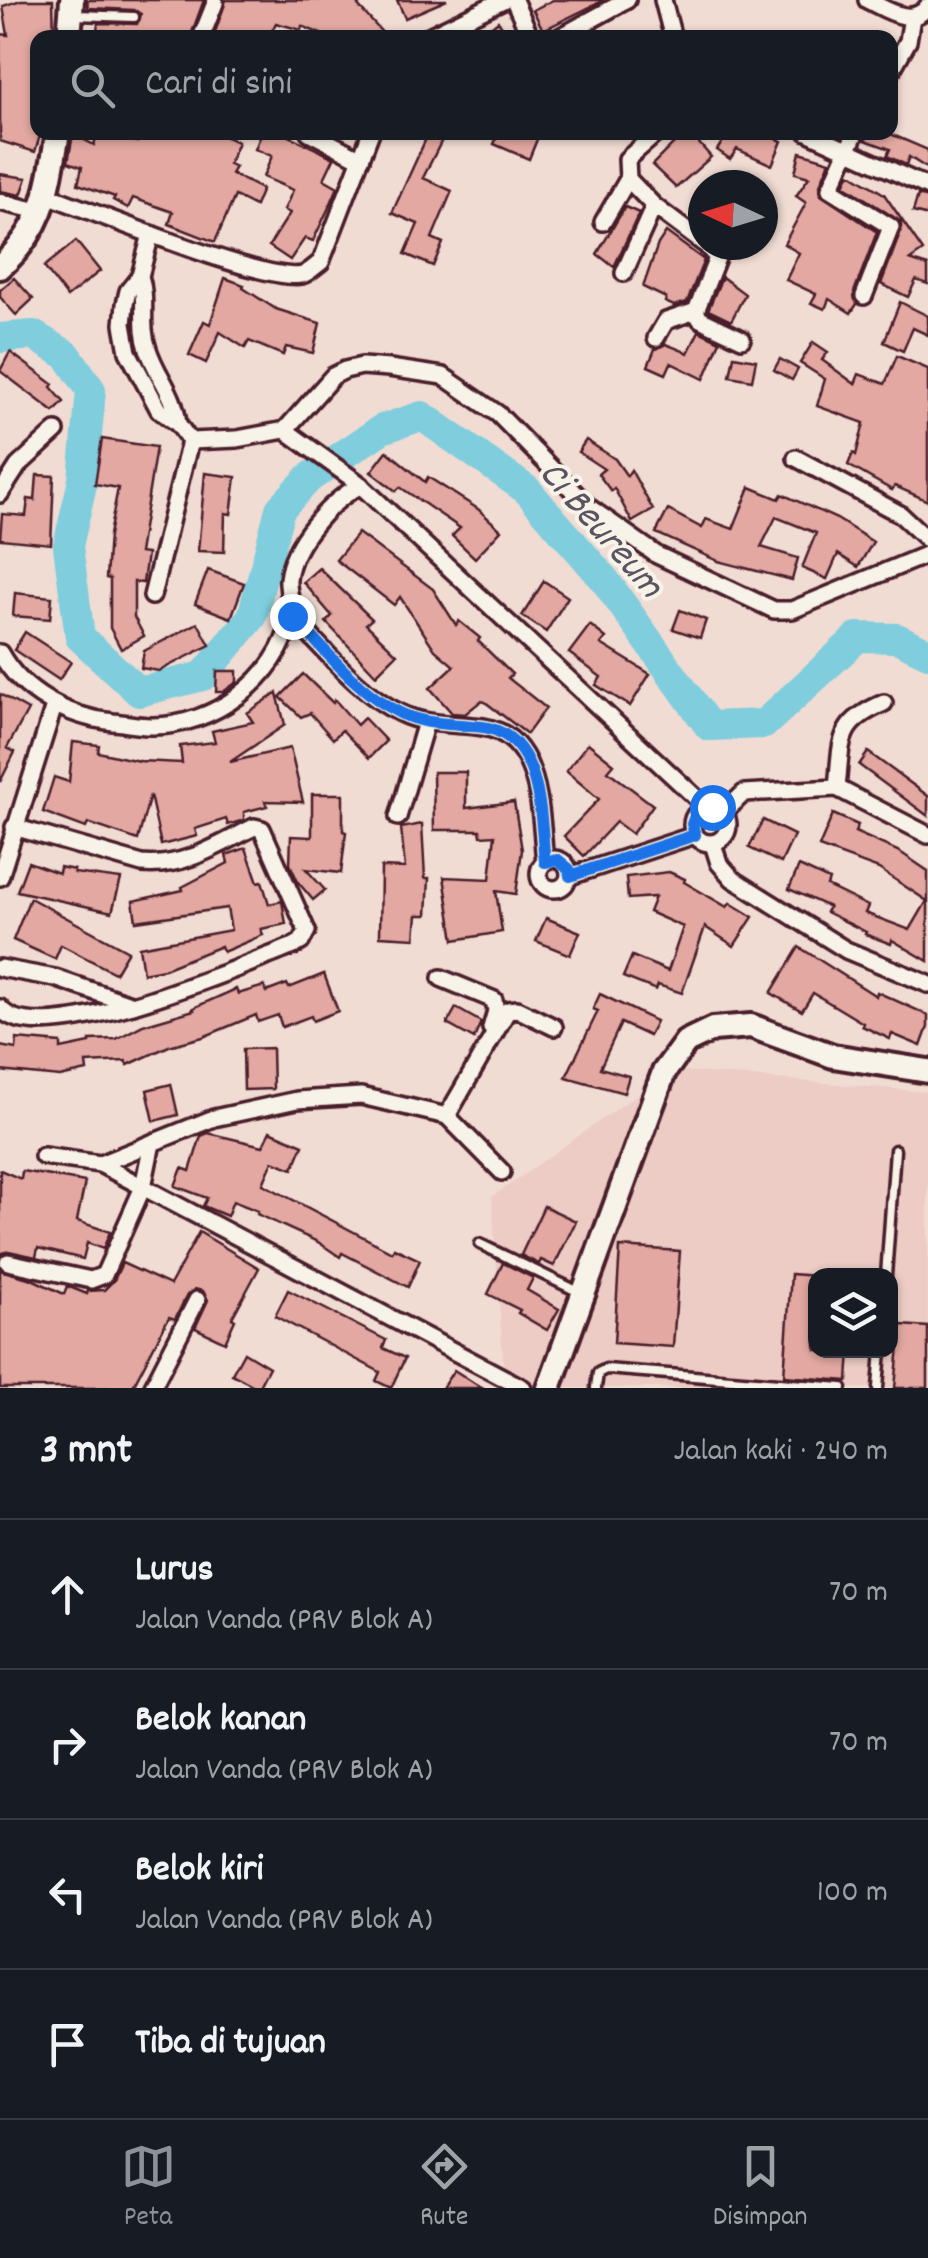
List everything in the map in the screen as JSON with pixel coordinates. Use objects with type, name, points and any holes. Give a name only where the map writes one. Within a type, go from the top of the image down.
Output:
[{"type":"street","points":[[441,30],[503,0]]},
{"type":"street","points":[[514,0],[528,30]]},
{"type":"street","points":[[573,30],[628,0]]},
{"type":"street","points":[[664,0],[671,30]]},
{"type":"street","points":[[867,0],[912,17],[922,14],[928,6]]},
{"type":"street","points":[[204,30],[214,3]]},
{"type":"street","points":[[898,59],[908,41],[912,17]]},
{"type":"street","points":[[0,267],[30,234],[45,203],[57,140]]},
{"type":"street","points":[[325,140],[361,159]]},
{"type":"street","points":[[0,202],[45,203],[261,269],[304,275],[321,262],[369,140]]},
{"type":"street","points":[[603,222],[628,179],[627,159],[649,140]]},
{"type":"street","points":[[823,140],[928,187]]},
{"type":"street","points":[[852,140],[830,189],[890,227],[864,296]]},
{"type":"street","points":[[628,179],[654,206],[688,231]]},
{"type":"street","points":[[624,272],[654,206]]},
{"type":"street","points":[[152,234],[140,276],[128,291],[125,304],[123,324],[128,352],[159,410],[178,424],[190,441],[152,596]]},
{"type":"street","points":[[716,260],[696,311],[700,319],[742,339]]},
{"type":"street","points":[[656,338],[666,321],[696,311]]},
{"type":"street","points":[[190,441],[237,439],[285,430],[333,376],[345,370],[362,366],[433,373],[498,414],[590,508],[656,555],[774,610],[792,610],[928,554]]},
{"type":"street","points":[[285,430],[359,483],[706,807],[724,812]]},
{"type":"street","points":[[0,494],[18,466],[56,431]]},
{"type":"street","points":[[796,458],[900,514],[928,540]]},
{"type":"street","points":[[0,653],[10,672],[54,706],[101,721],[154,726],[195,718],[232,702],[266,671],[292,616],[288,578],[294,559],[318,519],[359,483]]},
{"type":"street","points":[[292,616],[369,692],[399,713],[426,722],[487,728],[498,732],[525,756],[536,788],[545,862],[540,874],[544,886],[563,887],[570,876],[695,835]]},
{"type":"street","points":[[837,788],[848,725],[862,712],[884,702]]},
{"type":"street","points":[[0,877],[54,706]]},
{"type":"street","points":[[398,817],[426,722]]},
{"type":"street","points":[[724,812],[744,792],[837,788],[928,834]]},
{"type":"street","points":[[706,807],[693,818],[695,835],[702,842],[713,844],[728,832],[724,812]]},
{"type":"street","points":[[0,1008],[10,1016],[50,1022],[78,1020],[133,1005],[294,946],[306,936],[306,924],[262,829],[254,827],[192,858],[163,866],[142,864],[14,827]]},
{"type":"street","points":[[713,844],[719,863],[733,879],[846,950],[928,984]]},
{"type":"street","points":[[545,862],[558,860],[569,869],[570,876]]},
{"type":"street","points":[[0,968],[55,978],[133,1005]]},
{"type":"street","points":[[441,978],[494,1000],[495,1016],[486,1046]]},
{"type":"street","points":[[447,1116],[510,1008],[554,1027]]},
{"type":"street","points":[[549,1388],[664,1072],[686,1042],[714,1029],[751,1026],[833,1056],[928,1071]]},
{"type":"street","points":[[100,1164],[214,1118],[297,1100],[361,1096],[447,1116],[502,1172]]},
{"type":"street","points":[[8,1262],[100,1279],[143,1186],[152,1143]]},
{"type":"street","points":[[43,1156],[100,1164],[524,1388]]},
{"type":"street","points":[[152,1388],[197,1300]]},
{"type":"lane","points":[[71,18],[134,17]]},
{"type":"lane","points":[[887,1268],[895,1150]]},
{"type":"lane","points":[[480,1244],[583,1294]]},
{"type":"lane","points":[[878,1388],[880,1358]]},
{"type":"lane","points":[[596,1388],[598,1373],[606,1368],[842,1388]]},
{"type":"shaded area","points":[[672,1070],[928,1092],[928,1388],[505,1388],[492,1197]]},
{"type":"building","points":[[21,0],[53,0],[54,30],[30,30],[30,140],[39,140],[35,152],[0,141],[0,34],[8,35],[3,6]]},
{"type":"building","points":[[87,0],[204,0],[193,30],[97,30],[98,23],[137,24],[141,14],[134,10],[88,8]]},
{"type":"building","points":[[226,0],[362,0],[358,6],[380,30],[311,30],[302,26],[301,30],[276,23],[272,30],[216,30]]},
{"type":"building","points":[[397,0],[447,0],[405,18]]},
{"type":"building","points":[[553,0],[604,0],[543,30],[533,10]]},
{"type":"building","points":[[498,21],[505,30],[487,30]]},
{"type":"building","points":[[898,137],[928,150],[928,169],[909,157],[906,165],[887,156],[890,149],[865,140]]},
{"type":"building","points":[[72,140],[94,145],[96,140],[233,140],[238,142],[229,164],[235,167],[231,174],[262,189],[255,206],[235,196],[215,242],[169,224],[173,212],[133,198],[128,208],[113,200],[115,197],[78,184],[82,167],[68,162]]},
{"type":"building","points":[[259,140],[297,140],[334,158],[324,179],[338,187],[332,201],[313,241],[305,238],[290,260],[269,246],[290,213],[284,210],[293,190],[263,177],[272,156],[255,149]]},
{"type":"building","points":[[425,140],[442,140],[423,178],[452,191],[432,238],[443,243],[433,266],[405,254],[418,224],[392,213]]},
{"type":"building","points":[[496,140],[537,140],[529,159],[494,144]]},
{"type":"building","points":[[675,140],[696,140],[711,157],[696,170],[688,170],[688,177],[676,188],[652,165]]},
{"type":"building","points":[[724,140],[782,141],[772,165],[737,149],[730,159],[717,150]]},
{"type":"building","points":[[800,152],[830,161],[820,185],[821,195],[877,232],[854,292],[857,304],[851,313],[829,299],[825,309],[811,303],[816,294],[786,280],[799,253],[784,244],[806,203],[796,196],[809,177],[795,173]]},
{"type":"building","points":[[850,173],[884,194],[923,251],[910,260],[928,266],[928,284],[916,280],[908,297],[881,284],[901,222],[844,185]]},
{"type":"building","points":[[0,174],[27,178],[21,195],[0,191]]},
{"type":"building","points":[[918,195],[928,198],[928,216],[913,212]]},
{"type":"building","points":[[625,207],[639,213],[614,267],[597,254]]},
{"type":"building","points":[[666,232],[688,248],[688,260],[704,260],[687,302],[674,306],[643,287]]},
{"type":"building","points":[[76,241],[100,271],[67,297],[44,267]]},
{"type":"building","points":[[722,277],[745,294],[731,321],[708,310]]},
{"type":"building","points":[[14,278],[33,299],[16,315],[0,297],[0,290]]},
{"type":"building","points":[[225,278],[244,285],[276,309],[320,323],[313,353],[286,347],[283,355],[249,341],[245,348],[220,332],[206,363],[189,355],[204,321],[210,324]]},
{"type":"building","points":[[900,302],[928,316],[928,335],[913,328],[903,351],[884,342]]},
{"type":"building","points":[[699,331],[720,341],[704,379],[671,363],[666,374],[648,366],[655,349],[666,344],[688,353]]},
{"type":"building","points":[[813,342],[828,352],[822,360],[855,384],[859,374],[885,384],[897,356],[928,369],[928,501],[895,486],[892,490],[848,465],[853,453],[856,455],[864,423],[817,406],[825,379],[800,363]]},
{"type":"building","points":[[10,352],[53,384],[51,387],[64,402],[54,412],[0,371]]},
{"type":"building","points":[[734,356],[756,360],[752,380],[730,376]]},
{"type":"building","points":[[780,359],[798,369],[792,380],[774,370]]},
{"type":"building","points":[[102,439],[156,447],[139,553],[147,554],[143,583],[134,582],[134,617],[144,636],[121,649],[110,628],[110,579],[106,578],[118,488],[95,484]]},
{"type":"building","points":[[586,440],[615,459],[627,476],[631,470],[653,510],[632,522],[614,488],[611,491],[598,474],[604,469],[578,452]]},
{"type":"building","points":[[387,451],[425,482],[428,477],[478,509],[501,530],[475,558],[452,536],[460,528],[371,472]]},
{"type":"building","points":[[205,473],[236,477],[231,514],[225,513],[224,552],[198,551]]},
{"type":"building","points":[[37,475],[54,476],[51,544],[0,539],[2,514],[26,516],[28,499],[35,500]]},
{"type":"building","points":[[750,487],[779,499],[782,494],[837,519],[873,542],[858,567],[838,554],[827,579],[802,568],[816,533],[776,517],[761,547],[798,558],[792,580],[718,561],[656,533],[668,510],[702,528],[706,519],[733,529]]},
{"type":"building","points":[[358,533],[433,589],[456,625],[459,621],[480,638],[478,641],[512,674],[508,678],[546,708],[527,734],[485,702],[465,714],[452,713],[430,688],[454,666],[435,650],[400,597],[394,605],[336,560]]},
{"type":"building","points":[[319,568],[372,619],[366,624],[397,654],[376,675],[326,622],[332,616],[303,582]]},
{"type":"building","points":[[208,570],[244,583],[231,618],[195,604]]},
{"type":"building","points":[[544,581],[568,597],[546,632],[522,616]]},
{"type":"building","points":[[15,593],[52,597],[50,619],[13,616]]},
{"type":"building","points":[[680,610],[706,620],[700,638],[673,629]]},
{"type":"building","points":[[198,623],[210,645],[159,671],[141,668],[144,651]]},
{"type":"building","points":[[590,625],[606,638],[601,644],[650,674],[630,706],[596,685],[601,677],[569,653]]},
{"type":"building","points":[[25,632],[71,662],[59,680],[14,650]]},
{"type":"building","points":[[217,671],[237,671],[237,682],[223,692],[216,692]]},
{"type":"building","points":[[303,674],[333,703],[335,700],[357,725],[364,718],[386,741],[369,758],[342,730],[333,739],[310,713],[301,717],[280,697]]},
{"type":"building","points":[[277,693],[285,725],[230,762],[290,748],[303,802],[265,801],[267,806],[244,812],[244,820],[228,825],[226,819],[195,829],[197,836],[161,845],[150,795],[138,840],[88,823],[86,828],[43,812],[54,777],[69,782],[73,742],[99,745],[98,752],[139,761],[182,763],[180,746],[215,742],[212,731],[253,722],[247,713]]},
{"type":"building","points":[[0,694],[28,710],[7,748],[15,752],[0,782]]},
{"type":"building","points":[[588,743],[614,764],[608,771],[653,805],[632,834],[616,822],[584,856],[564,836],[599,799],[566,771]]},
{"type":"building","points":[[868,752],[928,796],[928,816],[859,765]]},
{"type":"building","points":[[433,772],[466,772],[466,808],[514,802],[522,850],[516,894],[496,891],[502,932],[454,940],[444,877],[490,879],[495,835],[481,836],[480,830],[434,830]]},
{"type":"building","points":[[312,794],[343,794],[346,832],[341,873],[306,869],[325,890],[313,900],[290,864],[291,836],[312,837]]},
{"type":"building","points":[[833,814],[858,825],[855,832],[900,852],[928,871],[928,961],[892,940],[891,944],[865,934],[826,912],[829,907],[789,889],[799,866],[829,880],[827,886],[868,906],[865,913],[910,930],[927,901],[879,869],[819,847]]},
{"type":"building","points":[[763,820],[794,835],[781,863],[749,848]]},
{"type":"building","points":[[422,824],[425,878],[429,878],[427,915],[417,915],[415,938],[380,936],[381,867],[405,868],[401,828]]},
{"type":"building","points":[[246,848],[269,904],[282,901],[286,924],[261,929],[263,935],[223,952],[221,946],[164,969],[143,973],[139,947],[231,930],[227,908],[136,921],[133,901],[183,890],[182,887],[228,863],[226,855]]},
{"type":"building","points":[[28,862],[59,873],[60,867],[74,873],[121,879],[112,912],[17,891]]},
{"type":"building","points":[[669,872],[727,907],[730,903],[753,917],[734,946],[705,927],[682,993],[658,985],[656,990],[623,977],[632,956],[668,971],[683,927],[649,912],[655,897],[628,899],[626,877]]},
{"type":"building","points":[[30,898],[128,951],[115,973],[61,945],[55,959],[13,940]]},
{"type":"building","points":[[546,918],[580,932],[570,955],[536,941]]},
{"type":"building","points":[[799,947],[876,996],[877,992],[928,1015],[921,1046],[892,1034],[890,1039],[862,1026],[863,1023],[813,993],[802,1011],[771,993]]},
{"type":"building","points":[[324,974],[338,1011],[313,1021],[311,1016],[282,1027],[278,1015],[258,1022],[256,1015],[128,1065],[126,1061],[86,1063],[87,1071],[60,1077],[0,1071],[0,1046],[16,1049],[17,1039],[61,1043],[61,1049],[90,1040],[116,1039],[143,1025],[194,1010],[236,989],[238,994],[264,986],[266,992]]},
{"type":"building","points":[[600,994],[656,1021],[649,1036],[621,1023],[600,1068],[629,1076],[624,1093],[566,1077],[598,1011],[593,1009]]},
{"type":"building","points":[[456,1008],[481,1022],[474,1039],[447,1024]]},
{"type":"building","points":[[272,1048],[273,1089],[244,1090],[243,1049]]},
{"type":"building","points":[[171,1084],[178,1115],[154,1121],[147,1090]]},
{"type":"building","points":[[270,1131],[303,1145],[293,1169],[273,1161],[263,1184],[392,1252],[394,1248],[420,1260],[408,1287],[342,1253],[340,1257],[318,1242],[257,1214],[258,1211],[233,1201],[227,1216],[203,1206],[207,1198],[175,1186],[182,1168],[190,1171],[201,1136],[208,1133],[263,1146]]},
{"type":"building","points":[[0,1170],[21,1179],[22,1171],[85,1182],[77,1221],[110,1232],[103,1249],[87,1243],[83,1259],[38,1248],[36,1257],[9,1251],[0,1254]]},
{"type":"building","points":[[544,1206],[576,1221],[554,1266],[521,1255]]},
{"type":"building","points":[[199,1232],[259,1268],[232,1318],[235,1320],[225,1342],[195,1328],[208,1300],[203,1291],[195,1289],[187,1295],[175,1319],[169,1317],[132,1388],[0,1388],[0,1270],[64,1294],[67,1286],[87,1294],[104,1290],[122,1263],[170,1285]]},
{"type":"building","points":[[620,1247],[680,1251],[673,1347],[614,1343]]},
{"type":"building","points":[[503,1263],[533,1278],[527,1290],[559,1309],[547,1330],[518,1313],[520,1310],[488,1294]]},
{"type":"building","points":[[791,1274],[808,1275],[808,1358],[849,1358],[848,1381],[784,1376]]},
{"type":"building","points":[[288,1290],[386,1340],[383,1348],[405,1358],[391,1388],[376,1381],[380,1372],[275,1316]]},
{"type":"building","points":[[901,1325],[928,1327],[928,1388],[895,1388]]},
{"type":"building","points":[[244,1352],[269,1367],[258,1388],[232,1374]]},
{"type":"building","points":[[454,1370],[482,1388],[442,1388]]},
{"type":"waterway","name":"Ci Beureum","points":[[0,338],[33,335],[67,355],[91,390],[83,480],[68,546],[80,637],[139,692],[203,676],[252,617],[280,509],[309,478],[382,429],[422,416],[527,490],[604,579],[709,726],[764,724],[858,637],[897,638],[928,653]]},
{"type":"route","points":[[292,616],[369,692],[399,713],[426,722],[487,728],[498,732],[525,756],[536,788],[545,862],[564,863],[570,876],[695,835],[692,824],[696,813],[712,807]]}]
